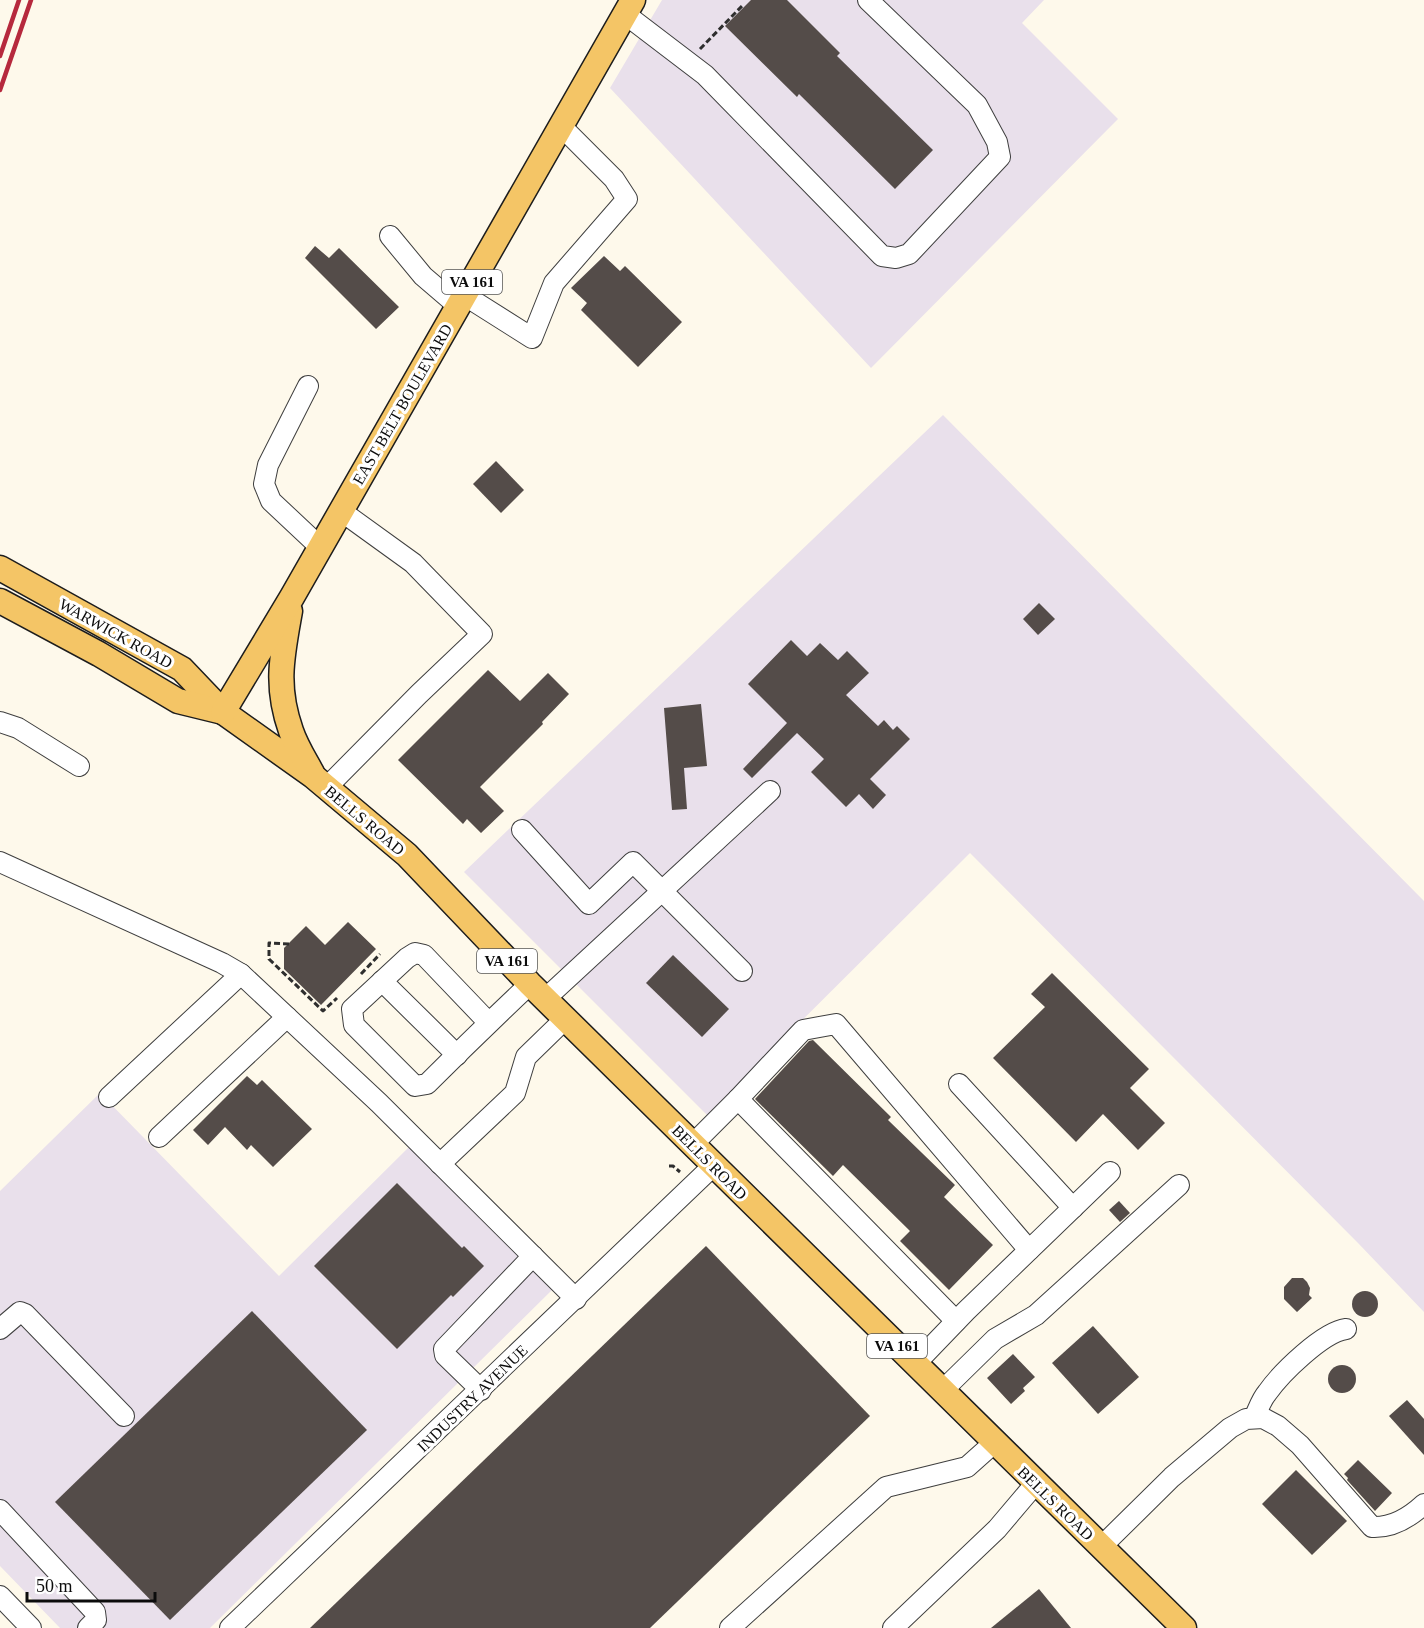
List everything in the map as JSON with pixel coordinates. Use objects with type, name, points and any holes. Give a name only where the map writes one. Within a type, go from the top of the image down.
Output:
[{"type":"main road","name":"EAST BELT BOULEVARD","points":[[222,712],[292,597],[629,7]]},
{"type":"main road","name":"WARWICK ROAD","points":[[0,568],[182,669],[222,712]]},
{"type":"main road","name":"VA 161","points":[[292,597],[281,663],[280,687],[291,734],[320,782]]},
{"type":"main road","name":"WARWICK ROAD","points":[[0,602],[99,654],[178,700],[222,712]]},
{"type":"main road","name":"BELLS ROAD","points":[[222,712],[320,782],[407,855],[537,992],[1184,1628]]},
{"type":"street","points":[[629,7],[705,75],[882,256],[896,258],[909,254],[1000,157],[997,142],[977,105],[868,0]]},
{"type":"street","points":[[390,236],[423,276],[461,301],[532,338],[554,283],[627,199],[614,179],[561,126]]},
{"type":"street","points":[[308,387],[268,465],[264,484],[272,501],[320,547]]},
{"type":"street","points":[[320,782],[483,634],[413,563],[341,511]]},
{"type":"street","points":[[0,722],[18,729],[79,766]]},
{"type":"street","points":[[489,1023],[423,955],[416,953],[407,958],[352,1009],[354,1025],[415,1086],[427,1084],[489,1023],[537,992],[664,892],[770,791]]},
{"type":"street","points":[[522,830],[589,904],[633,862],[742,971]]},
{"type":"street","points":[[0,862],[222,963],[241,974],[440,1164],[576,1299]]},
{"type":"street","points":[[110,1096],[241,974]]},
{"type":"street","points":[[382,981],[457,1055]]},
{"type":"street","points":[[159,1137],[287,1017]]},
{"type":"street","points":[[440,1164],[515,1093],[526,1057],[565,1019]]},
{"type":"street","points":[[692,1145],[803,1030],[836,1024],[1029,1250]]},
{"type":"street","points":[[959,1084],[1073,1208]]},
{"type":"street","points":[[738,1099],[956,1321]]},
{"type":"street","name":"INDUSTRY AVENUE","points":[[230,1628],[713,1166]]},
{"type":"street","points":[[915,1364],[956,1321],[1110,1172]]},
{"type":"street","points":[[942,1390],[995,1339],[1036,1315],[1179,1185]]},
{"type":"street","points":[[481,1390],[445,1355],[444,1349],[533,1256]]},
{"type":"street","points":[[0,1329],[16,1314],[20,1312],[26,1314],[124,1416]]},
{"type":"street","points":[[1254,1418],[1266,1395],[1283,1374],[1322,1340],[1337,1330],[1346,1329]]},
{"type":"street","points":[[1101,1546],[1172,1477],[1230,1428],[1246,1419],[1263,1418],[1278,1426],[1300,1445],[1372,1527],[1382,1527],[1400,1521],[1424,1504]]},
{"type":"street","points":[[730,1628],[886,1486],[967,1467],[995,1442]]},
{"type":"street","points":[[893,1628],[997,1529],[1036,1483]]},
{"type":"street","points":[[0,1510],[95,1612],[96,1620],[88,1628]]},
{"type":"street","points":[[0,1596],[31,1628]]},
{"type":"path","points":[[705,44],[744,4]]},
{"type":"path","points":[[289,944],[269,943],[269,959],[323,1011],[343,992]]},
{"type":"path","points":[[357,977],[380,954]]},
{"type":"shaded area","points":[[662,0],[1044,0],[1022,23],[1118,119],[871,368],[610,88]]},
{"type":"shaded area","points":[[943,415],[1424,901],[1424,1312],[970,853],[707,1115],[464,872]]},
{"type":"shaded area","points":[[100,1093],[279,1276],[410,1146],[552,1290],[210,1628],[60,1628],[0,1566],[0,1191]]},
{"type":"building","points":[[751,0],[787,0],[840,53],[837,56],[933,150],[895,189],[799,94],[797,97],[725,26]]},
{"type":"building","points":[[315,246],[329,258],[339,248],[399,307],[376,329],[305,258]]},
{"type":"building","points":[[604,256],[620,271],[625,266],[682,322],[638,367],[581,310],[587,303],[571,288]]},
{"type":"building","points":[[496,461],[524,490],[501,513],[473,484]]},
{"type":"building","points":[[1039,603],[1055,619],[1038,635],[1023,619]]},
{"type":"building","points":[[791,640],[807,656],[820,643],[838,660],[847,651],[869,673],[846,695],[878,726],[884,720],[893,730],[897,726],[910,739],[870,779],[886,795],[873,809],[859,794],[846,807],[811,772],[824,759],[797,733],[752,778],[743,769],[787,723],[748,684]]},
{"type":"building","points":[[488,670],[520,701],[548,673],[569,694],[542,722],[543,724],[480,787],[504,811],[481,833],[467,819],[463,824],[398,760]]},
{"type":"building","points":[[701,704],[707,766],[684,768],[687,809],[672,810],[664,708]]},
{"type":"building","points":[[348,922],[376,949],[321,1005],[284,969],[284,948],[306,926],[325,945]]},
{"type":"building","points":[[673,955],[729,1009],[702,1037],[646,983]]},
{"type":"building","points":[[1052,973],[1149,1069],[1130,1088],[1165,1123],[1138,1150],[1103,1114],[1076,1142],[993,1058],[1045,1007],[1031,994]]},
{"type":"building","points":[[813,1040],[891,1117],[888,1120],[955,1185],[944,1197],[993,1245],[949,1290],[900,1241],[910,1231],[843,1165],[833,1176],[755,1099],[809,1041]]},
{"type":"building","points":[[247,1076],[257,1085],[262,1080],[312,1129],[273,1167],[251,1145],[247,1150],[225,1127],[208,1145],[193,1130]]},
{"type":"building","points":[[397,1183],[462,1248],[464,1246],[484,1266],[397,1349],[314,1266]]},
{"type":"building","points":[[1119,1201],[1130,1213],[1120,1222],[1109,1210]]},
{"type":"building","points":[[706,1246],[870,1416],[650,1628],[310,1628]]},
{"type":"building","points":[[1292,1278],[1303,1278],[1307,1282],[1310,1288],[1309,1295],[1312,1298],[1297,1312],[1284,1299],[1284,1287]]},
{"type":"building","points":[[1365,1291],[1374,1295],[1378,1304],[1374,1313],[1365,1317],[1356,1313],[1352,1304],[1356,1295]]},
{"type":"building","points":[[252,1311],[367,1430],[170,1620],[55,1502]]},
{"type":"building","points":[[1093,1326],[1139,1377],[1098,1414],[1052,1363]]},
{"type":"building","points":[[1013,1354],[1035,1377],[1023,1388],[1025,1391],[1011,1404],[987,1378]]},
{"type":"building","points":[[1342,1365],[1352,1369],[1356,1379],[1352,1389],[1342,1393],[1332,1389],[1328,1379],[1332,1369]]},
{"type":"building","points":[[1407,1400],[1424,1419],[1424,1455],[1389,1416]]},
{"type":"building","points":[[1358,1460],[1392,1493],[1375,1511],[1344,1474]]},
{"type":"building","points":[[1296,1470],[1347,1521],[1312,1555],[1262,1504]]},
{"type":"building","points":[[1039,1589],[1071,1628],[991,1628]]},
{"type":"railway","points":[[0,56],[19,0]]},
{"type":"railway","points":[[0,90],[31,0]]}]
